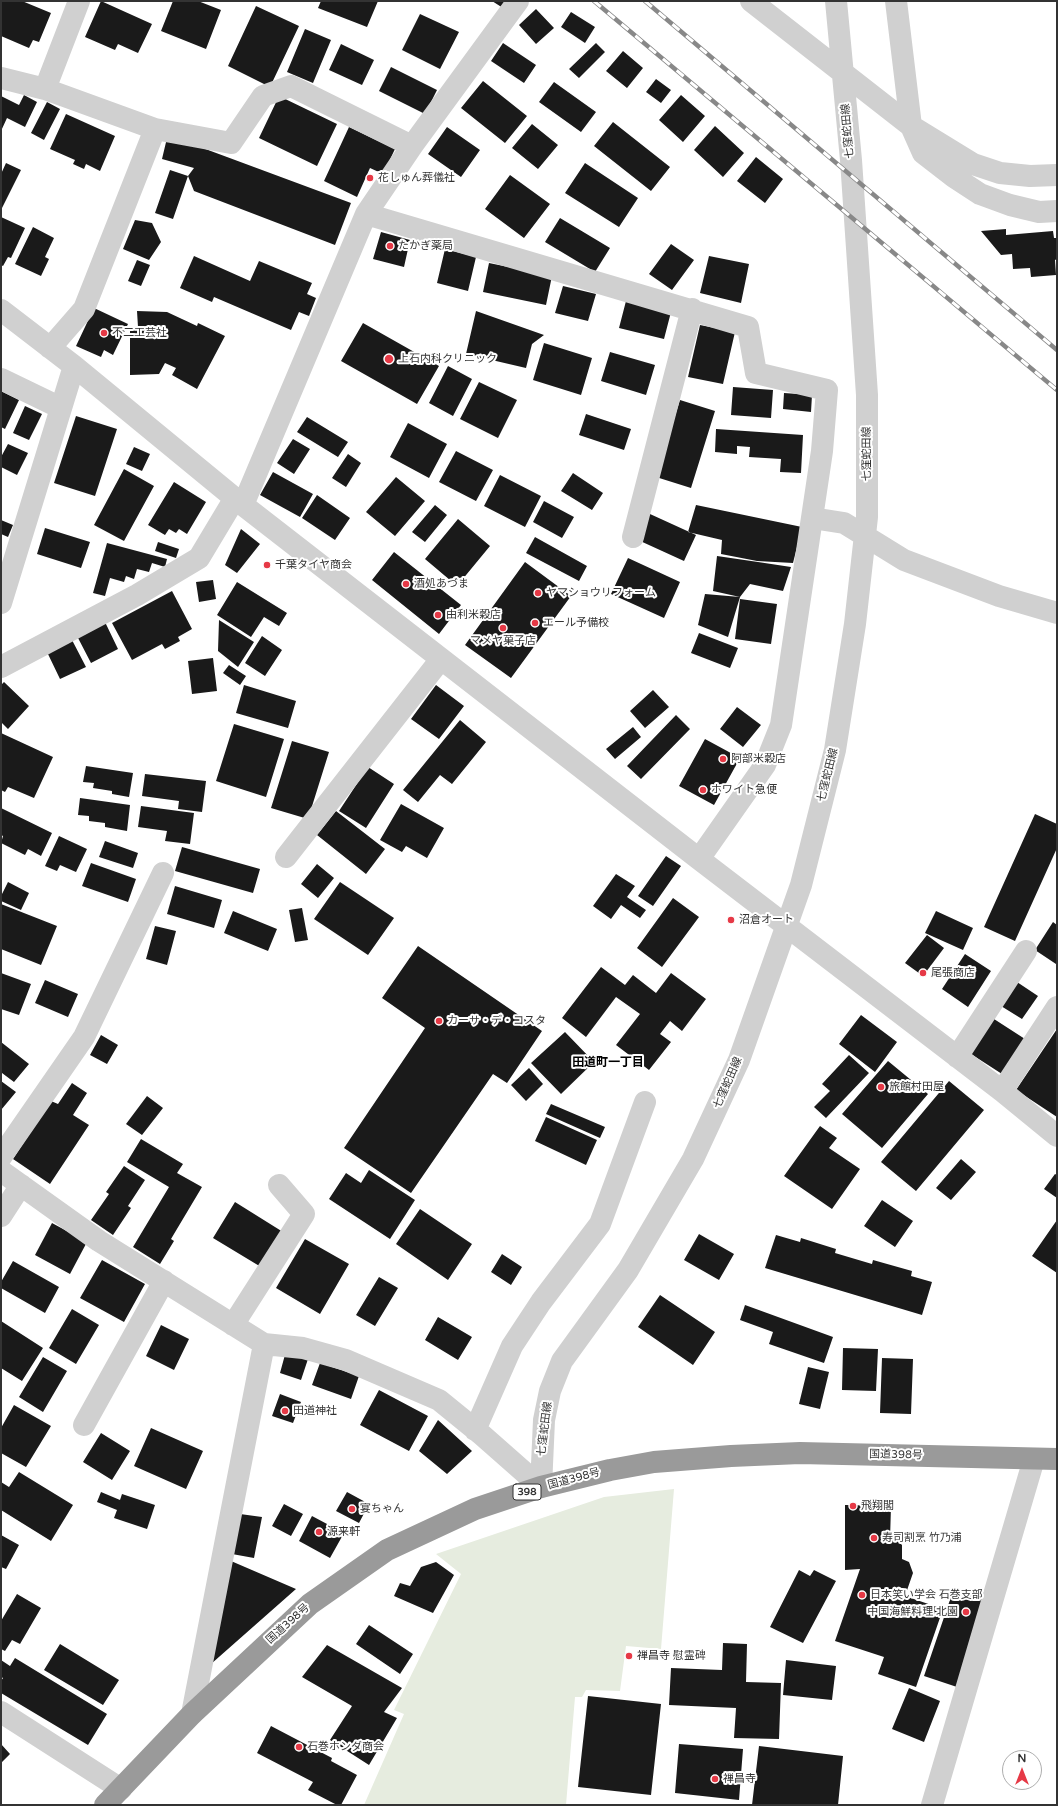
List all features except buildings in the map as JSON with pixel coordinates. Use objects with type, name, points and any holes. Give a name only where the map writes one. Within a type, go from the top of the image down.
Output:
[{"type":"highway","name":"国道398号","points":[[105,1805],[192,1714],[310,1604],[388,1550],[475,1509],[541,1487],[646,1463],[731,1456],[800,1453],[1057,1459]]},
{"type":"street","points":[[45,89],[79,1]]},
{"type":"street","points":[[1,666],[137,595],[199,558],[239,501],[366,214],[412,146],[518,1]]},
{"type":"street","name":"七窪蛇田線","points":[[541,1487],[544,1420],[550,1391],[562,1361],[632,1264],[693,1159],[739,1060],[801,885],[835,750],[855,624],[867,517],[867,395],[851,160],[836,1]]},
{"type":"street","points":[[896,1],[911,126],[923,153],[954,177],[980,194],[1010,205],[1039,212],[1057,211]]},
{"type":"street","points":[[754,3],[911,126],[973,164],[993,171],[1030,176],[1057,175]]},
{"type":"street","points":[[1,78],[45,89],[155,129],[231,144],[263,96],[290,86],[412,146]]},
{"type":"street","points":[[50,348],[84,309],[155,129]]},
{"type":"street","points":[[366,214],[692,309],[748,327],[756,373],[827,390],[822,451],[781,725],[765,764],[698,859]]},
{"type":"street","points":[[633,537],[692,309]]},
{"type":"street","points":[[1,310],[74,366],[239,501],[698,859],[1002,1091],[1057,1136]]},
{"type":"street","points":[[1,603],[74,366]]},
{"type":"street","points":[[1,378],[61,408]]},
{"type":"street","points":[[812,518],[844,523],[904,560],[999,596],[1057,613]]},
{"type":"street","points":[[286,857],[441,659]]},
{"type":"street","points":[[1,1157],[84,1037],[163,873]]},
{"type":"street","points":[[957,1057],[1026,951]]},
{"type":"street","points":[[1002,1091],[1057,1007]]},
{"type":"street","points":[[475,1430],[512,1346],[541,1302],[600,1224],[645,1102]]},
{"type":"street","points":[[1,1171],[99,1241],[264,1344],[303,1348],[346,1360],[439,1400],[541,1487]]},
{"type":"street","points":[[1,1216],[20,1185]]},
{"type":"street","points":[[233,1325],[304,1214],[279,1185]]},
{"type":"street","points":[[84,1425],[164,1281]]},
{"type":"street","points":[[192,1714],[264,1344]]},
{"type":"street","points":[[932,1805],[1034,1459]]},
{"type":"street","points":[[1,1712],[121,1789]]},
{"type":"shaded area","points":[[674,1489],[661,1649],[626,1646],[620,1691],[586,1690],[582,1697],[575,1697],[566,1805],[364,1805],[404,1714],[394,1710],[461,1574],[436,1554],[604,1497]]},
{"type":"railway","points":[[594,1],[1057,390]]},
{"type":"railway","points":[[645,1],[1057,350]]},
{"type":"place","name":"花しゅん葬儀社","points":[[370,178]]},
{"type":"place","name":"たかぎ薬局","points":[[390,246]]},
{"type":"place","name":"不二工芸社","points":[[104,333]]},
{"type":"place","name":"上石内科クリニック","points":[[389,359]]},
{"type":"place","name":"千葉タイヤ商会","points":[[267,565]]},
{"type":"place","name":"酒処あづま","points":[[406,584]]},
{"type":"place","name":"ヤマショウリフォーム","points":[[538,593]]},
{"type":"place","name":"由利米穀店","points":[[438,615]]},
{"type":"place","name":"エール予備校","points":[[535,623]]},
{"type":"place","name":"マメヤ菓子店","points":[[503,628]]},
{"type":"place","name":"阿部米穀店","points":[[723,759]]},
{"type":"place","name":"ホワイト急便","points":[[703,790]]},
{"type":"place","name":"沼倉オート","points":[[731,920]]},
{"type":"place","name":"尾張商店","points":[[923,973]]},
{"type":"place","name":"カーサ・デ・コスタ","points":[[439,1021]]},
{"type":"place","name":"旅館村田屋","points":[[881,1087]]},
{"type":"place","name":"田道神社","points":[[285,1411]]},
{"type":"place","name":"飛翔閣","points":[[853,1506]]},
{"type":"place","name":"宴ちゃん","points":[[352,1509]]},
{"type":"place","name":"源来軒","points":[[319,1532]]},
{"type":"place","name":"寿司割烹 竹乃浦","points":[[874,1538]]},
{"type":"place","name":"日本笑い学会 石巻支部","points":[[862,1595]]},
{"type":"place","name":"中国海鮮料理 北園","points":[[966,1612]]},
{"type":"place","name":"禅昌寺 慰霊碑","points":[[629,1656]]},
{"type":"place","name":"石巻ホンダ商会","points":[[299,1747]]},
{"type":"place","name":"禅昌寺","points":[[715,1779]]},
{"type":"district","name":"田道町一丁目","points":[[608,1063]]}]
